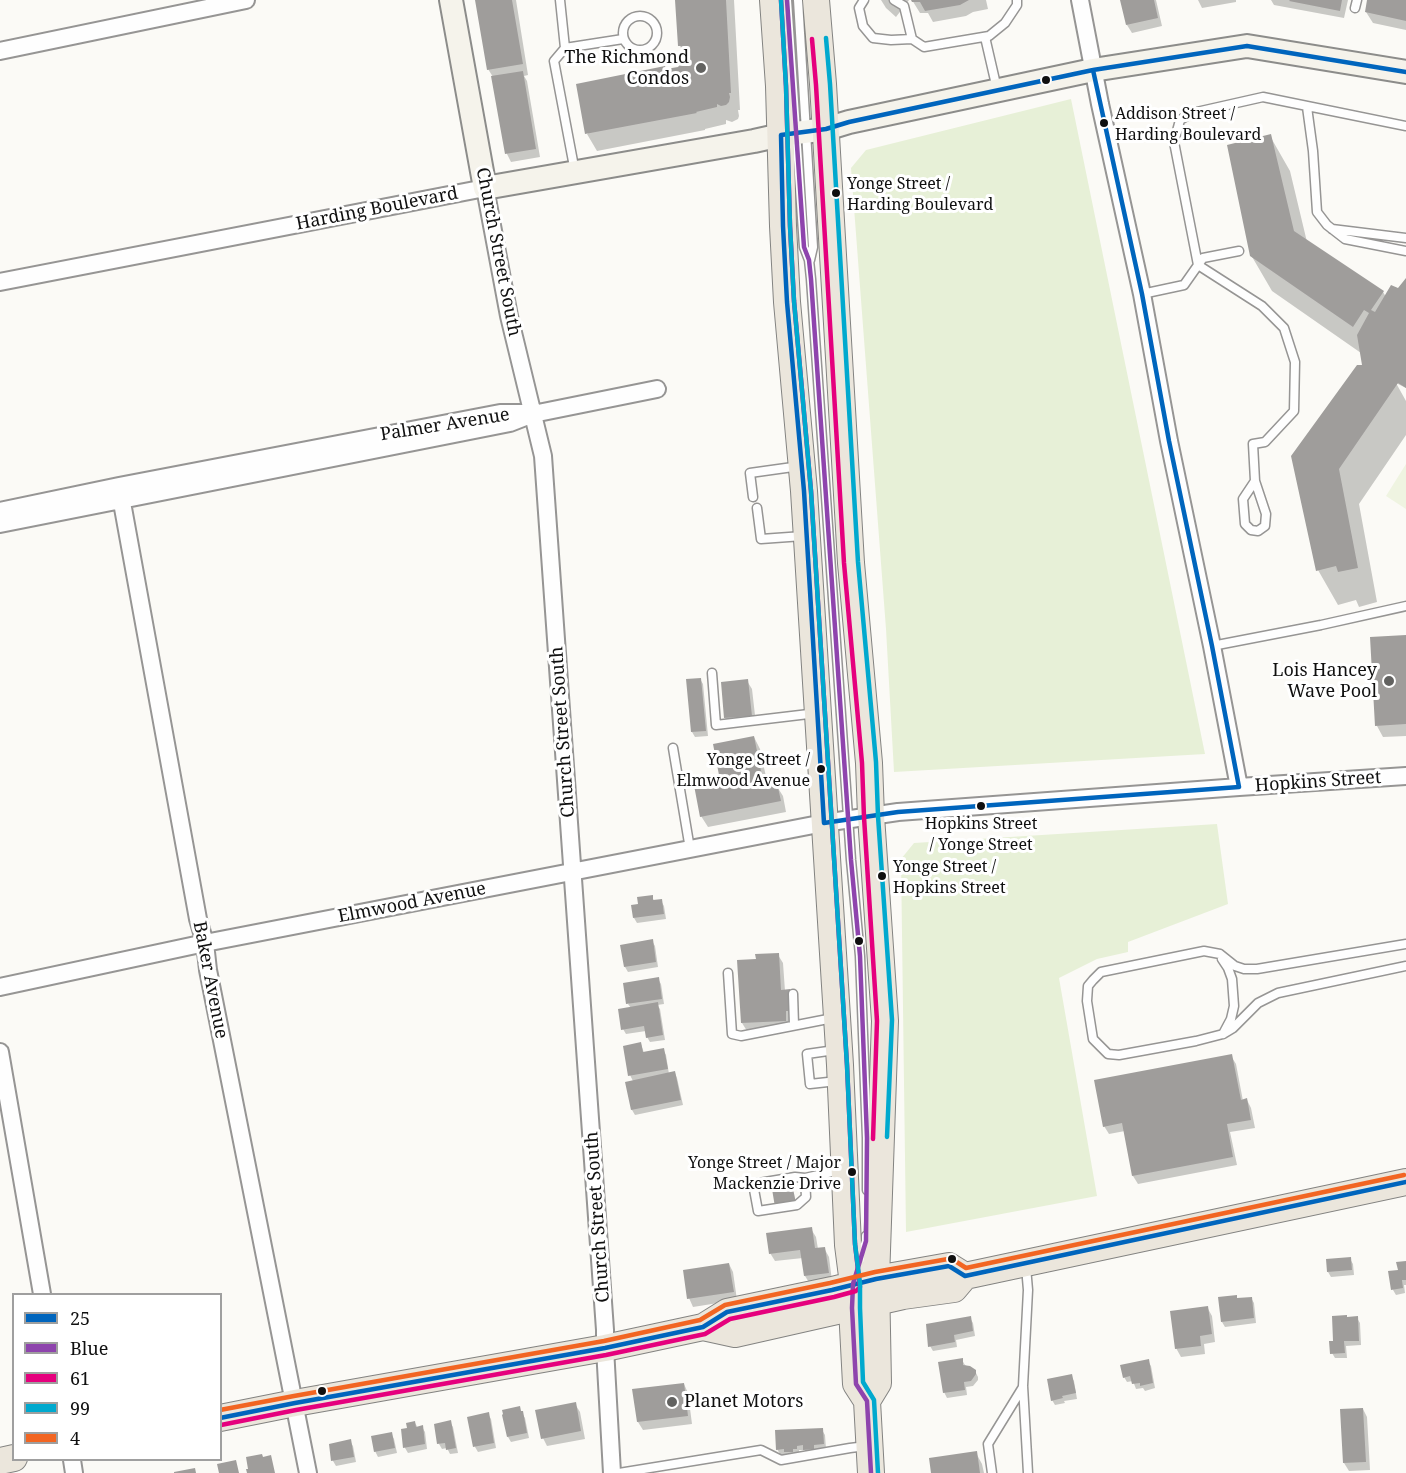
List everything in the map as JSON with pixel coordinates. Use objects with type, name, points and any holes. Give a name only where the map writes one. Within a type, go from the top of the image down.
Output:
[{"type":"main road","points":[[773,0],[779,86],[802,132],[851,563],[869,763],[848,820],[836,1018],[849,1245],[864,1293]]},
{"type":"main road","points":[[816,0],[802,132],[783,226],[817,712],[848,820],[885,1022],[879,1165],[856,1384],[867,1401],[872,1473]]},
{"type":"main road","points":[[222,1418],[605,1348],[702,1327],[727,1312],[832,1290],[903,1296],[954,1289],[965,1276],[1406,1182]]},
{"type":"street","points":[[0,51],[246,0]]},
{"type":"street","name":"Church Street South","points":[[451,0],[509,316],[543,456],[605,1323],[612,1473]]},
{"type":"street","points":[[1080,0],[1142,294],[1169,441],[1239,787]]},
{"type":"street","name":"Harding Boulevard","points":[[0,282],[575,172],[849,123],[1093,70],[1247,46],[1406,72]]},
{"type":"street","name":"Palmer Avenue","points":[[0,524],[120,493],[500,413],[533,414],[657,389]]},
{"type":"street","name":"Palmer Avenue","points":[[0,511],[120,493]]},
{"type":"street","name":"Baker Avenue","points":[[120,493],[198,919],[205,943],[208,970],[308,1473]]},
{"type":"street","name":"Hopkins Street","points":[[848,820],[898,812],[1406,776]]},
{"type":"street","name":"Elmwood Avenue","points":[[0,987],[205,943],[848,820]]},
{"type":"street","points":[[0,1052],[42,1293]]},
{"type":"lane","points":[[560,0],[565,48]]},
{"type":"lane","points":[[787,0],[802,132]]},
{"type":"lane","points":[[798,0],[804,247],[809,260],[848,820],[860,956],[867,1138],[864,1293]]},
{"type":"lane","points":[[864,0],[859,8],[863,26],[873,38],[912,39],[924,46],[989,36],[1005,23],[1017,5],[1017,0]]},
{"type":"lane","points":[[894,0],[904,6],[912,39]]},
{"type":"lane","points":[[641,16],[651,20],[657,30],[652,46],[642,51],[631,48],[623,39],[623,28],[630,19],[635,17],[641,16]]},
{"type":"lane","points":[[985,37],[998,90]]},
{"type":"lane","points":[[575,172],[554,61],[565,48],[623,39]]},
{"type":"lane","points":[[1255,481],[1244,499],[1245,524],[1251,530],[1258,531],[1265,526],[1266,514],[1255,481],[1253,444],[1265,442],[1294,411],[1295,363],[1284,328],[1262,306],[1198,265],[1174,142],[1180,120],[1192,113],[1263,97],[1406,126]]},
{"type":"lane","points":[[1307,107],[1313,151],[1317,212],[1327,225],[1345,239],[1406,251]]},
{"type":"lane","points":[[1332,229],[1406,238]]},
{"type":"lane","points":[[1142,294],[1184,285],[1203,258],[1239,251]]},
{"type":"lane","points":[[753,497],[750,473],[801,466]]},
{"type":"lane","points":[[757,508],[761,539],[806,536]]},
{"type":"lane","points":[[1212,646],[1406,606]]},
{"type":"lane","points":[[712,673],[716,725],[817,712]]},
{"type":"lane","points":[[673,747],[690,850]]},
{"type":"lane","points":[[1406,944],[1257,969],[1235,966],[1220,954],[1204,951],[1101,972],[1088,986],[1087,1001],[1093,1039],[1108,1054],[1119,1055],[1196,1041],[1223,1034],[1233,1028],[1258,1003],[1278,993],[1406,966]]},
{"type":"lane","points":[[1220,954],[1232,979],[1234,1006],[1231,1019],[1223,1034]]},
{"type":"lane","points":[[728,973],[732,1034],[741,1036],[836,1018]]},
{"type":"lane","points":[[793,994],[794,1025]]},
{"type":"lane","points":[[867,1138],[879,1165]]},
{"type":"lane","points":[[805,1178],[806,1197],[797,1205],[758,1211],[753,1184],[795,1177],[805,1178],[845,1170]]},
{"type":"lane","points":[[1025,1263],[1028,1290],[1023,1386],[1028,1473]]},
{"type":"lane","points":[[992,1473],[988,1444],[1023,1386]]},
{"type":"lane","points":[[619,1473],[761,1449],[781,1460],[870,1446]]},
{"type":"green space","points":[[1071,99],[1205,754],[894,772],[886,629],[851,168],[866,150]]},
{"type":"green space","points":[[1406,464],[1406,509],[1386,496]]},
{"type":"green space","points":[[1217,824],[1228,904],[1128,942],[1128,952],[1097,959],[1059,978],[1097,1196],[906,1232],[901,859],[914,843]]},
{"type":"building","points":[[475,0],[512,0],[523,64],[487,70]]},
{"type":"building","name":"The Richmond Condos","points":[[675,0],[726,0],[731,93],[729,93],[729,102],[721,106],[717,104],[717,107],[697,113],[585,134],[576,84],[665,66],[666,69],[678,67],[682,62],[681,46],[678,46]]},
{"type":"building","points":[[911,0],[969,0],[960,5],[925,11],[920,2]]},
{"type":"building","points":[[1120,0],[1154,0],[1158,18],[1126,25]]},
{"type":"building","points":[[1290,0],[1342,0],[1340,11]]},
{"type":"building","points":[[1367,0],[1406,0],[1406,21],[1365,12]]},
{"type":"building","points":[[523,71],[536,149],[505,154],[491,76]]},
{"type":"building","points":[[1271,134],[1294,231],[1384,291],[1371,310],[1375,312],[1391,285],[1398,288],[1406,278],[1406,388],[1398,383],[1339,469],[1358,568],[1338,572],[1336,566],[1316,571],[1291,456],[1357,365],[1362,365],[1357,335],[1369,313],[1364,310],[1353,327],[1250,256],[1227,145]]},
{"type":"building","name":"Lois Hancey Wave Pool","points":[[1406,635],[1406,724],[1375,726],[1370,637]]},
{"type":"building","points":[[701,678],[706,731],[691,732],[686,679]]},
{"type":"building","points":[[748,679],[752,716],[724,718],[721,682]]},
{"type":"building","points":[[754,736],[764,786],[777,783],[781,801],[700,817],[693,780],[719,775],[713,744]]},
{"type":"building","points":[[653,895],[653,900],[662,899],[664,914],[633,918],[631,905],[638,904],[637,897]]},
{"type":"building","points":[[653,939],[656,962],[624,967],[620,945]]},
{"type":"building","points":[[779,953],[781,990],[790,989],[791,1011],[786,1011],[786,1021],[741,1023],[737,960],[756,959],[755,954]]},
{"type":"building","points":[[659,977],[662,999],[626,1004],[623,983]]},
{"type":"building","points":[[658,1002],[663,1035],[646,1038],[644,1026],[621,1030],[618,1009]]},
{"type":"building","points":[[641,1042],[643,1052],[664,1048],[668,1069],[628,1076],[623,1046]]},
{"type":"building","points":[[1232,1054],[1241,1100],[1247,1098],[1251,1120],[1227,1124],[1233,1157],[1132,1176],[1122,1123],[1103,1127],[1094,1080]]},
{"type":"building","points":[[675,1071],[681,1100],[631,1110],[625,1082]]},
{"type":"building","points":[[791,1179],[796,1203],[775,1207],[771,1183]]},
{"type":"building","points":[[812,1227],[815,1248],[825,1247],[829,1273],[804,1276],[800,1250],[769,1254],[766,1233]]},
{"type":"building","points":[[1351,1257],[1352,1270],[1327,1272],[1326,1259]]},
{"type":"building","points":[[1406,1261],[1406,1280],[1402,1280],[1403,1288],[1391,1290],[1388,1271],[1398,1270],[1396,1262]]},
{"type":"building","points":[[729,1263],[734,1292],[687,1299],[683,1270]]},
{"type":"building","points":[[1237,1295],[1237,1298],[1252,1297],[1254,1318],[1221,1322],[1218,1297]]},
{"type":"building","points":[[1208,1306],[1212,1334],[1200,1336],[1201,1346],[1175,1349],[1170,1311]]},
{"type":"building","points":[[1347,1315],[1347,1317],[1358,1316],[1359,1341],[1344,1341],[1345,1353],[1330,1354],[1329,1341],[1333,1341],[1332,1316]]},
{"type":"building","points":[[971,1316],[973,1331],[954,1335],[955,1342],[928,1347],[926,1324]]},
{"type":"building","points":[[963,1358],[963,1365],[976,1370],[976,1374],[971,1381],[964,1382],[965,1390],[943,1393],[938,1362]]},
{"type":"building","points":[[1149,1359],[1153,1383],[1140,1386],[1140,1383],[1132,1384],[1130,1376],[1123,1378],[1120,1365]]},
{"type":"building","points":[[1072,1374],[1076,1393],[1051,1401],[1047,1379]]},
{"type":"building","points":[[684,1383],[688,1416],[637,1422],[632,1389]]},
{"type":"building","points":[[576,1402],[581,1431],[541,1439],[535,1410]]},
{"type":"building","points":[[520,1406],[527,1433],[507,1437],[502,1410]]},
{"type":"building","points":[[1363,1408],[1366,1462],[1343,1463],[1340,1409]]},
{"type":"building","points":[[489,1412],[494,1443],[473,1447],[467,1417]]},
{"type":"building","points":[[451,1420],[456,1448],[446,1450],[445,1443],[437,1444],[434,1424]]},
{"type":"building","points":[[415,1421],[416,1427],[423,1425],[425,1444],[403,1448],[401,1429],[407,1428],[406,1423]]},
{"type":"building","points":[[823,1428],[824,1444],[814,1445],[814,1449],[803,1450],[803,1445],[797,1446],[793,1452],[784,1452],[784,1449],[776,1450],[775,1430]]},
{"type":"building","points":[[392,1432],[395,1448],[374,1452],[371,1436]]},
{"type":"building","points":[[351,1439],[354,1457],[331,1461],[329,1444]]},
{"type":"building","points":[[977,1451],[980,1473],[931,1473],[929,1458]]},
{"type":"building","points":[[262,1454],[263,1457],[271,1455],[275,1473],[247,1473],[246,1457]]},
{"type":"building","points":[[236,1460],[239,1473],[219,1473],[217,1464]]},
{"type":"building","points":[[195,1468],[196,1473],[174,1473],[174,1472]]},
{"type":"transit line","name":"61","points":[[222,1425],[606,1355],[705,1334],[730,1319],[834,1297],[856,1291],[860,1287],[855,1244],[847,1065],[811,491],[794,301],[781,0]]},
{"type":"transit line","name":"99","points":[[781,0],[794,301],[811,491],[847,1065],[855,1244],[860,1284],[863,1382],[874,1400],[878,1473]]},
{"type":"transit line","name":"Blue","points":[[787,0],[804,247],[809,260],[811,279],[851,860],[860,956],[867,1138],[866,1241],[853,1284],[852,1308],[856,1384],[867,1401],[871,1473]]},
{"type":"transit line","name":"99","points":[[826,38],[858,562],[876,762],[892,1020],[887,1137]]},
{"type":"transit line","name":"61","points":[[812,39],[844,563],[862,763],[877,1021],[873,1139]]},
{"type":"transit line","name":"25","points":[[1093,70],[1247,46],[1406,72]]},
{"type":"transit line","name":"25","points":[[1093,70],[1142,294],[1169,441],[1239,787],[898,812],[824,823],[804,491],[787,302],[781,135],[826,129],[849,122],[1093,70]]},
{"type":"transit line","name":"4","points":[[222,1410],[604,1341],[700,1320],[725,1305],[875,1272],[948,1259],[966,1268],[1404,1175]]},
{"type":"transit line","name":"25","points":[[222,1418],[605,1348],[703,1327],[727,1312],[876,1279],[949,1266],[965,1276],[1406,1182]]},
{"type":"place","name":"The Richmond Condos","points":[[701,68]]},
{"type":"place","name":"Addison Street / Harding Boulevard","points":[[1104,123]]},
{"type":"place","name":"Yonge Street / Harding Boulevard","points":[[836,193]]},
{"type":"place","name":"Lois Hancey Wave Pool","points":[[1389,681]]},
{"type":"place","name":"Yonge Street / Elmwood Avenue","points":[[821,769]]},
{"type":"place","name":"Hopkins Street / Yonge Street","points":[[981,806]]},
{"type":"place","name":"Yonge Street / Hopkins Street","points":[[882,876]]},
{"type":"place","name":"Yonge Street / Major Mackenzie Drive","points":[[852,1172]]},
{"type":"place","name":"Planet Motors","points":[[672,1402]]}]
